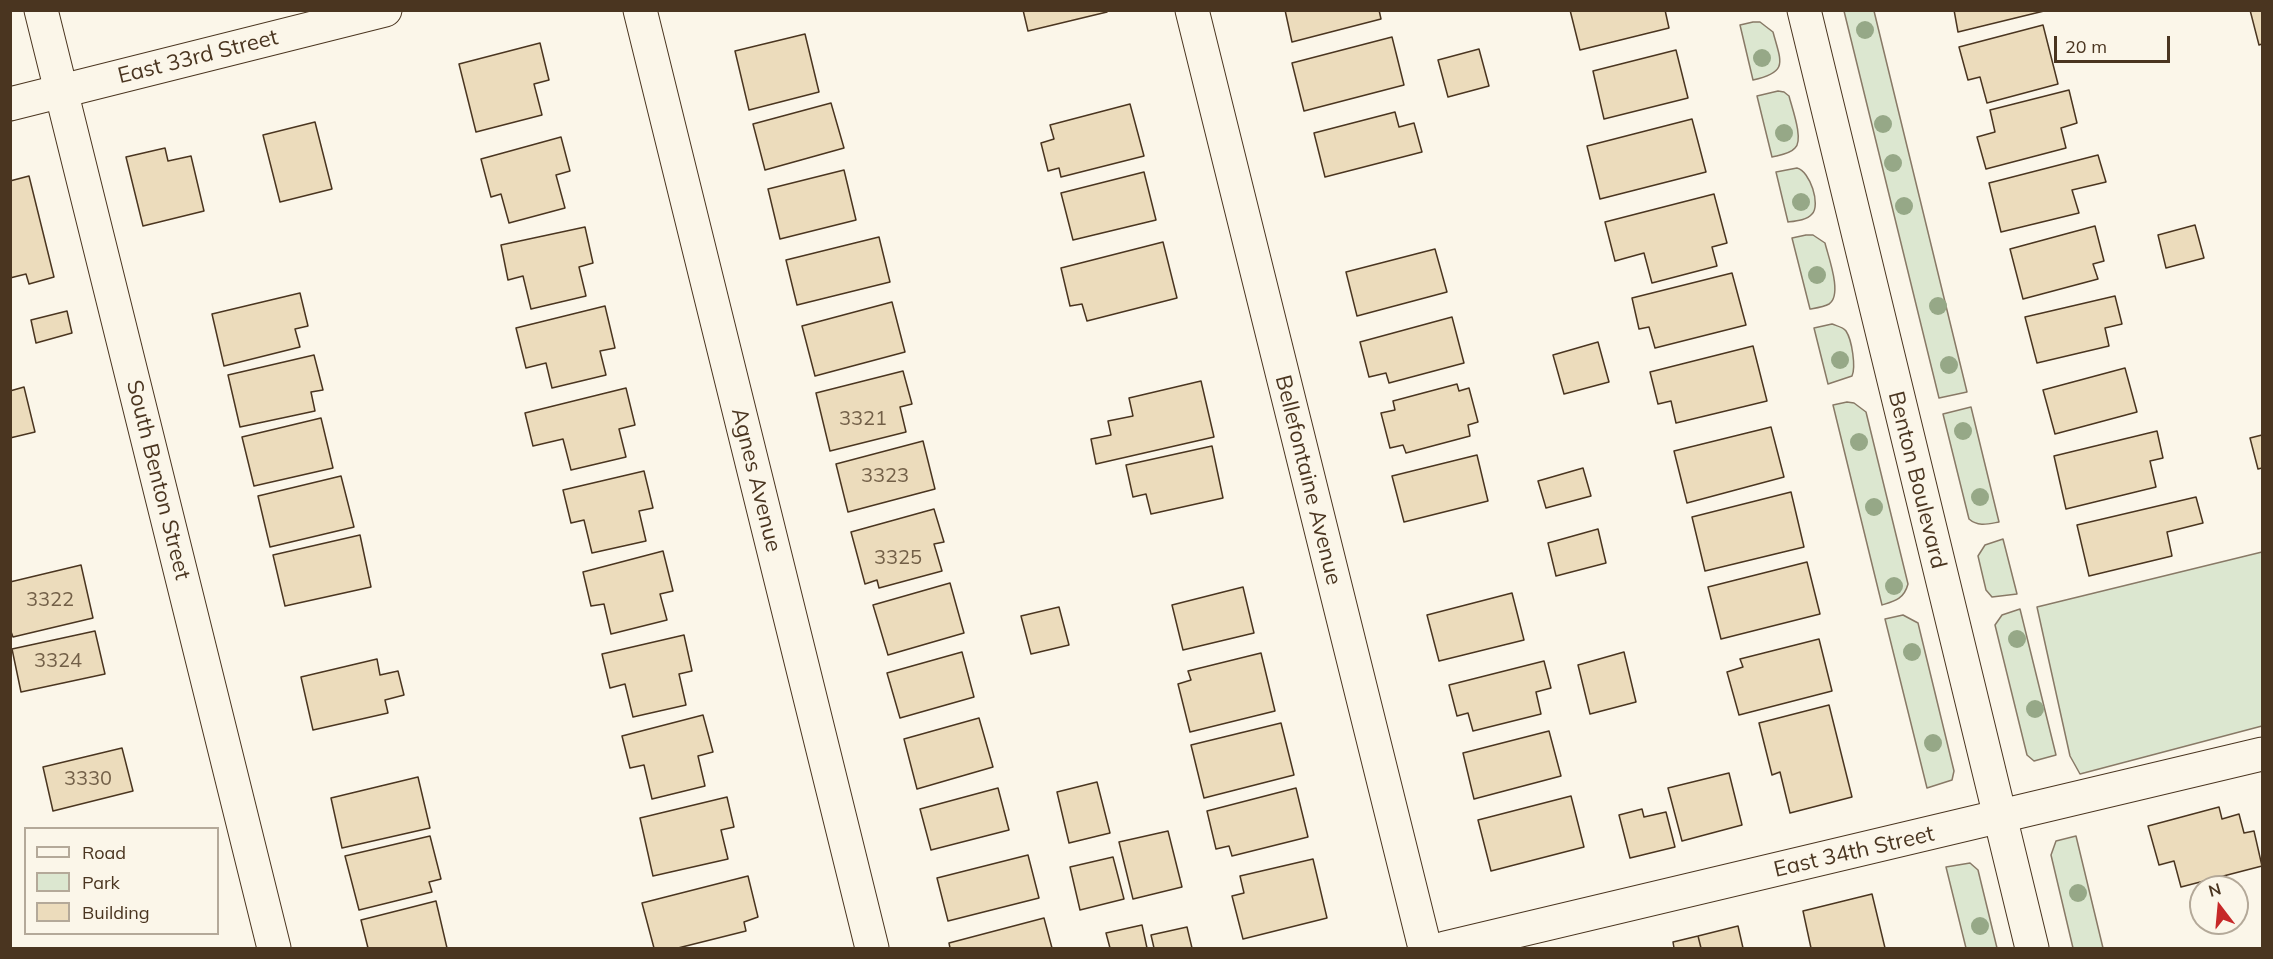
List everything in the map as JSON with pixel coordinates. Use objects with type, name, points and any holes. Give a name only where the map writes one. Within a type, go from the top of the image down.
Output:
[{"type":"street","name":"South Benton Street","points":[[41,10],[274,948]]},
{"type":"street","name":"East 33rd Street","points":[[10,104],[385,10]]},
{"type":"street","name":"Agnes Avenue","points":[[640,10],[872,948]]},
{"type":"street","name":"Bellefontaine Avenue","points":[[1192,10],[1425,948]]},
{"type":"street","name":"Benton Boulevard","points":[[1804,10],[2032,948]]},
{"type":"street","name":"East 34th Street","points":[[1445,948],[2262,754]]},
{"type":"green space","points":[[1844,11],[1874,11],[1967,392],[1939,398]]},
{"type":"green space","points":[[1760,22],[1773,32],[1780,64],[1772,73],[1753,80],[1740,25]]},
{"type":"green space","points":[[1778,91],[1789,96],[1798,138],[1793,150],[1772,157],[1757,96]]},
{"type":"green space","points":[[1797,168],[1806,175],[1813,189],[1814,210],[1807,218],[1788,222],[1776,172]]},
{"type":"green space","points":[[1813,235],[1825,243],[1835,284],[1833,299],[1829,304],[1810,309],[1792,238]]},
{"type":"green space","points":[[1832,324],[1846,331],[1852,347],[1854,366],[1852,376],[1828,384],[1814,328]]},
{"type":"green space","points":[[1854,403],[1866,412],[1908,584],[1895,601],[1882,605],[1833,405]]},
{"type":"green space","points":[[1971,407],[1999,522],[1980,524],[1969,519],[1943,414]]},
{"type":"green space","points":[[2003,539],[2017,594],[1992,597],[1986,590],[1978,556],[1985,545]]},
{"type":"green space","points":[[2262,552],[2262,726],[2080,774],[2070,756],[2037,607]]},
{"type":"green space","points":[[2020,609],[2056,755],[2034,761],[2027,755],[1995,625],[2002,615]]},
{"type":"green space","points":[[1903,615],[1918,623],[1954,771],[1952,780],[1927,788],[1885,619]]},
{"type":"green space","points":[[2076,836],[2103,948],[2073,948],[2051,855],[2056,841]]},
{"type":"green space","points":[[1970,863],[1978,870],[1997,948],[1966,948],[1946,867]]},
{"type":"building","points":[[1023,10],[1107,10],[1107,12],[1028,31]]},
{"type":"building","points":[[1285,10],[1379,10],[1381,19],[1292,42]]},
{"type":"building","points":[[1570,10],[1665,10],[1669,28],[1580,50]]},
{"type":"building","points":[[1954,10],[2044,10],[2044,11],[1958,32]]},
{"type":"building","points":[[2250,10],[2262,10],[2262,44],[2259,45]]},
{"type":"building","points":[[2043,25],[2058,84],[1987,103],[1980,77],[1968,80],[1959,47]]},
{"type":"building","points":[[805,34],[819,92],[749,110],[735,51]]},
{"type":"building","points":[[1392,37],[1404,85],[1304,111],[1292,63]]},
{"type":"building","points":[[540,43],[549,80],[534,84],[542,115],[476,132],[459,64]]},
{"type":"building","points":[[1479,49],[1489,86],[1448,97],[1438,60]]},
{"type":"building","points":[[1676,50],[1688,98],[1604,119],[1593,71]]},
{"type":"building","points":[[2069,90],[2077,123],[2061,128],[2066,148],[1986,169],[1977,137],[1995,132],[1990,110]]},
{"type":"building","points":[[831,103],[844,148],[765,170],[753,124]]},
{"type":"building","points":[[1130,104],[1144,156],[1061,177],[1059,168],[1048,171],[1041,143],[1054,139],[1050,125]]},
{"type":"building","points":[[1395,112],[1399,127],[1414,123],[1422,152],[1325,177],[1314,133]]},
{"type":"building","points":[[1692,119],[1706,172],[1600,199],[1587,146]]},
{"type":"building","points":[[315,122],[332,189],[280,202],[263,135]]},
{"type":"building","points":[[561,137],[570,171],[556,175],[565,208],[509,223],[501,194],[491,197],[481,159]]},
{"type":"building","points":[[165,148],[168,161],[191,156],[204,211],[143,226],[126,157]]},
{"type":"building","points":[[2098,155],[2106,182],[2072,190],[2079,213],[2001,232],[1989,183]]},
{"type":"building","points":[[844,170],[856,220],[780,239],[768,189]]},
{"type":"building","points":[[1144,172],[1156,220],[1073,240],[1061,193]]},
{"type":"building","points":[[29,176],[54,277],[29,284],[26,274],[10,278],[10,181]]},
{"type":"building","points":[[1714,194],[1727,243],[1712,247],[1717,266],[1652,283],[1644,253],[1615,261],[1605,222]]},
{"type":"building","points":[[2195,225],[2204,258],[2166,268],[2158,235]]},
{"type":"building","points":[[2095,226],[2104,261],[2093,264],[2098,279],[2023,299],[2010,249]]},
{"type":"building","points":[[585,227],[593,263],[579,267],[586,296],[531,309],[523,276],[508,280],[501,245]]},
{"type":"building","points":[[879,237],[890,282],[797,305],[786,260]]},
{"type":"building","points":[[1163,242],[1177,298],[1087,321],[1082,304],[1070,306],[1061,268]]},
{"type":"building","points":[[1435,249],[1447,292],[1357,316],[1346,272]]},
{"type":"building","points":[[1732,273],[1746,325],[1655,348],[1649,327],[1639,329],[1632,298]]},
{"type":"building","points":[[300,293],[308,326],[295,329],[300,347],[224,366],[212,314]]},
{"type":"building","points":[[2115,296],[2122,324],[2105,328],[2109,346],[2037,363],[2025,317]]},
{"type":"building","points":[[892,302],[905,352],[815,376],[802,326]]},
{"type":"building","points":[[605,306],[615,348],[600,351],[606,375],[552,388],[546,363],[526,368],[516,328]]},
{"type":"building","points":[[67,311],[72,333],[36,343],[31,320]]},
{"type":"building","points":[[1452,317],[1464,363],[1389,383],[1386,373],[1369,377],[1360,342]]},
{"type":"building","points":[[1598,342],[1609,382],[1564,394],[1553,355]]},
{"type":"building","points":[[1753,346],[1767,401],[1676,423],[1671,401],[1658,404],[1650,372]]},
{"type":"building","points":[[314,355],[323,390],[311,392],[315,411],[240,427],[228,375]]},
{"type":"building","points":[[2125,368],[2137,412],[2055,434],[2043,390]]},
{"type":"building","points":[[903,371],[912,404],[900,407],[906,432],[830,451],[816,393]]},
{"type":"building","points":[[1201,381],[1214,437],[1096,464],[1091,439],[1111,435],[1108,421],[1133,416],[1129,398]]},
{"type":"building","points":[[1457,384],[1459,391],[1469,388],[1478,422],[1468,425],[1470,436],[1406,453],[1403,445],[1390,448],[1381,413],[1395,410],[1393,401]]},
{"type":"building","points":[[24,387],[35,432],[10,438],[10,391]]},
{"type":"building","points":[[626,388],[635,425],[619,429],[626,457],[571,470],[563,439],[533,446],[525,413]]},
{"type":"building","points":[[321,418],[333,468],[254,486],[242,437]]},
{"type":"building","points":[[1771,427],[1784,477],[1687,503],[1674,451]]},
{"type":"building","points":[[2157,431],[2163,458],[2150,461],[2156,487],[2066,509],[2054,456]]},
{"type":"building","points":[[2262,435],[2262,468],[2258,469],[2250,438]]},
{"type":"building","points":[[923,441],[935,489],[848,512],[836,464]]},
{"type":"building","points":[[1212,446],[1223,498],[1151,514],[1146,494],[1133,497],[1126,465]]},
{"type":"building","points":[[1477,455],[1488,501],[1404,522],[1392,476]]},
{"type":"building","points":[[1583,468],[1591,496],[1546,508],[1538,481]]},
{"type":"building","points":[[644,471],[653,508],[639,511],[646,541],[592,553],[584,520],[571,523],[563,490]]},
{"type":"building","points":[[341,476],[354,527],[270,547],[258,496]]},
{"type":"building","points":[[1791,492],[1804,547],[1705,571],[1692,517]]},
{"type":"building","points":[[2196,497],[2203,523],[2167,532],[2172,556],[2089,576],[2077,525]]},
{"type":"building","points":[[934,509],[944,542],[934,544],[942,571],[879,588],[877,580],[865,584],[851,532]]},
{"type":"building","points":[[1598,529],[1606,563],[1556,576],[1548,543]]},
{"type":"building","points":[[360,535],[371,587],[285,606],[273,555]]},
{"type":"building","points":[[663,551],[673,591],[660,594],[667,620],[611,634],[604,604],[591,606],[583,572]]},
{"type":"building","points":[[1807,562],[1820,614],[1721,639],[1708,587]]},
{"type":"building","points":[[81,565],[93,618],[13,637],[10,629],[10,582]]},
{"type":"building","points":[[950,583],[964,633],[888,655],[873,605]]},
{"type":"building","points":[[1243,587],[1254,633],[1183,650],[1172,605]]},
{"type":"building","points":[[1512,593],[1524,640],[1439,661],[1427,615]]},
{"type":"building","points":[[1059,607],[1069,645],[1031,654],[1021,616]]},
{"type":"building","points":[[95,631],[105,674],[21,692],[12,649]]},
{"type":"building","points":[[684,635],[692,671],[679,674],[686,705],[633,717],[625,684],[610,688],[602,654]]},
{"type":"building","points":[[1819,639],[1832,691],[1739,715],[1727,672],[1743,667],[1740,659]]},
{"type":"building","points":[[962,652],[974,697],[900,718],[887,673]]},
{"type":"building","points":[[1624,652],[1636,702],[1590,714],[1578,665]]},
{"type":"building","points":[[1261,653],[1275,711],[1190,732],[1178,684],[1191,680],[1188,671]]},
{"type":"building","points":[[377,659],[380,675],[398,671],[404,695],[385,700],[388,713],[313,730],[301,677]]},
{"type":"building","points":[[1544,661],[1551,688],[1536,692],[1541,714],[1473,731],[1468,713],[1457,716],[1449,685]]},
{"type":"building","points":[[1829,705],[1852,797],[1790,813],[1780,772],[1772,775],[1759,723]]},
{"type":"building","points":[[703,715],[713,752],[698,756],[705,786],[652,799],[644,765],[630,768],[622,736]]},
{"type":"building","points":[[979,718],[993,767],[917,789],[904,739]]},
{"type":"building","points":[[1281,723],[1294,775],[1204,798],[1191,745]]},
{"type":"building","points":[[1549,731],[1561,776],[1474,799],[1463,753]]},
{"type":"building","points":[[122,748],[133,791],[53,811],[43,767]]},
{"type":"building","points":[[1729,773],[1742,825],[1682,841],[1668,788]]},
{"type":"building","points":[[418,777],[430,828],[342,848],[331,798]]},
{"type":"building","points":[[1097,782],[1110,833],[1069,843],[1057,792]]},
{"type":"building","points":[[998,788],[1009,830],[931,850],[920,809]]},
{"type":"building","points":[[1296,788],[1308,837],[1232,856],[1229,846],[1216,849],[1207,811]]},
{"type":"building","points":[[1571,796],[1584,847],[1491,871],[1478,820]]},
{"type":"building","points":[[727,797],[734,827],[721,830],[728,859],[653,876],[640,818]]},
{"type":"building","points":[[2219,807],[2222,819],[2239,814],[2244,833],[2254,831],[2262,866],[2227,875],[2189,875],[2189,885],[2181,887],[2174,861],[2159,865],[2148,826]]},
{"type":"building","points":[[1642,809],[1644,817],[1666,812],[1675,847],[1630,858],[1619,815]]},
{"type":"building","points":[[1168,831],[1182,887],[1133,899],[1119,842]]},
{"type":"building","points":[[430,836],[441,879],[429,882],[432,892],[359,910],[345,856]]},
{"type":"building","points":[[1028,855],[1039,898],[948,921],[937,878]]},
{"type":"building","points":[[1113,857],[1124,899],[1080,910],[1070,867]]},
{"type":"building","points":[[1313,859],[1327,918],[1243,939],[1232,896],[1244,893],[1240,876]]},
{"type":"building","points":[[748,876],[758,917],[744,922],[746,931],[678,948],[654,948],[642,903]]},
{"type":"building","points":[[1872,894],[1885,948],[1811,948],[1803,911]]},
{"type":"building","points":[[436,901],[447,948],[368,948],[361,920]]},
{"type":"building","points":[[1044,918],[1052,948],[950,948],[949,943]]},
{"type":"building","points":[[1142,925],[1147,948],[1110,948],[1106,933]]},
{"type":"building","points":[[1738,926],[1743,948],[1701,948],[1698,936]]},
{"type":"building","points":[[1187,927],[1192,948],[1154,948],[1151,935]]},
{"type":"building","points":[[1698,936],[1701,948],[1674,948],[1673,942]]}]
